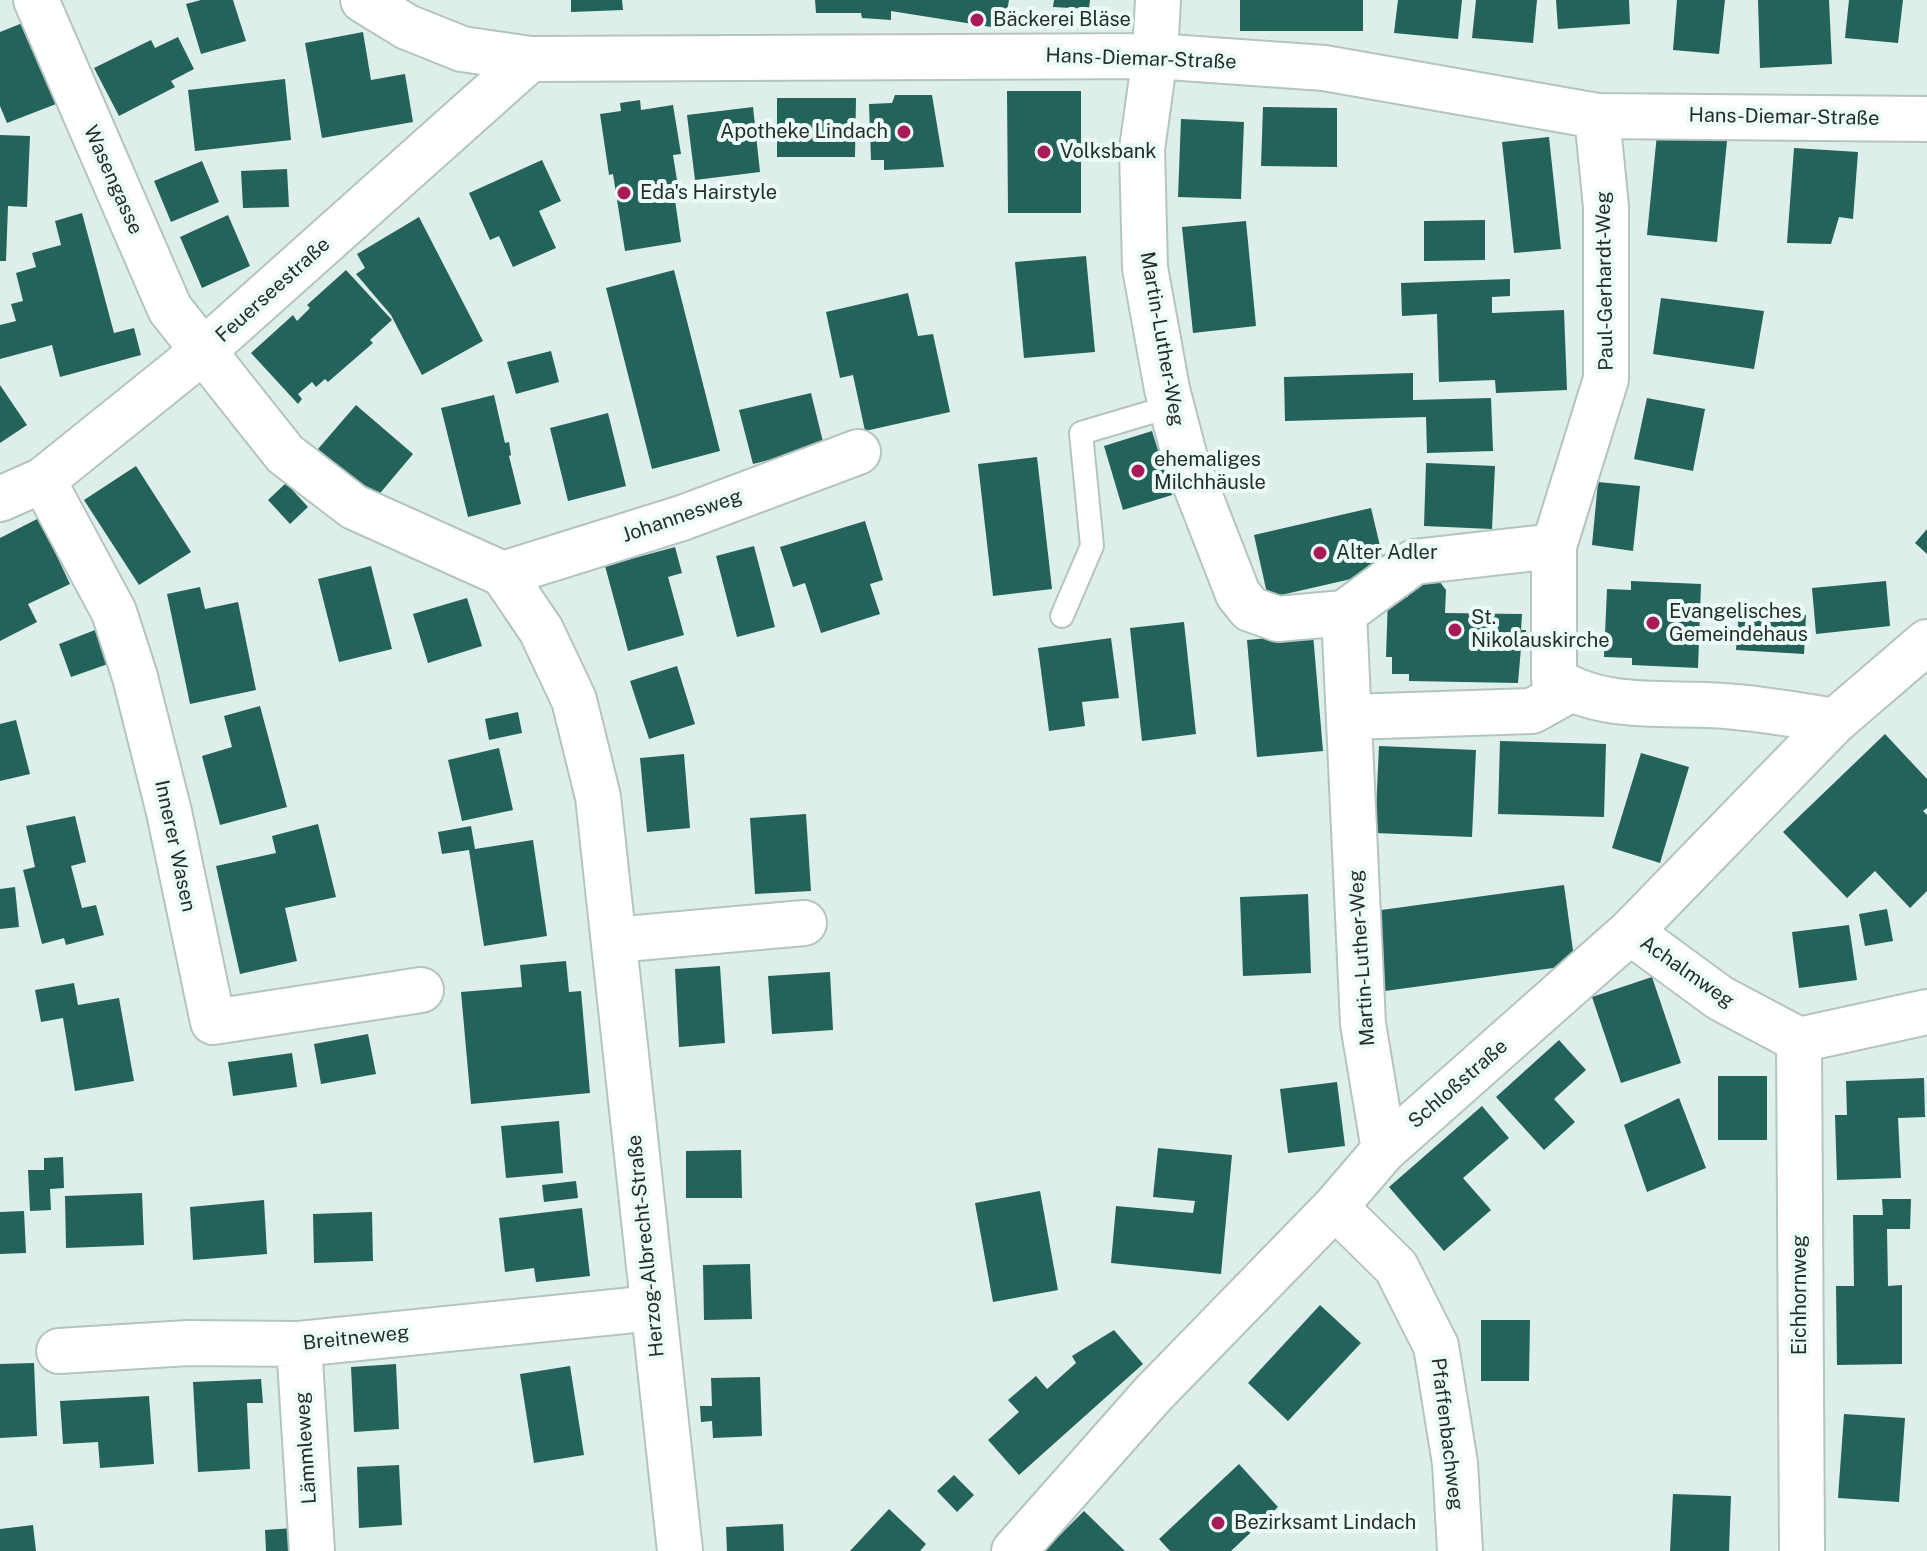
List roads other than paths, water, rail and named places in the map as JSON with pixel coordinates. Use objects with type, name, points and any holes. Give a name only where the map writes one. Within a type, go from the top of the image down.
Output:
[{"type":"street","name":"Wasengasse","points":[[36,0],[170,309],[202,352]]},
{"type":"street","name":"Hans-Diemar-Straße","points":[[363,0],[407,27],[462,49],[530,59],[1155,56],[1324,68],[1597,116],[1927,119]]},
{"type":"street","name":"Martin-Luther-Weg","points":[[1158,0],[1155,56],[1142,149],[1145,268],[1172,406],[1185,458],[1238,594],[1250,609],[1278,619],[1344,613],[1363,1024],[1384,1150]]},
{"type":"street","name":"Feuerseestraße","points":[[0,499],[43,480],[202,352],[530,59]]},
{"type":"street","name":"Paul-Gerhardt-Weg","points":[[1570,690],[1554,679],[1554,546],[1606,379],[1606,207],[1597,116]]},
{"type":"street","points":[[202,352],[285,454],[354,507],[503,574]]},
{"type":"street","name":"Johannesweg","points":[[503,574],[682,518],[858,452]]},
{"type":"street","name":"Innerer Wasen","points":[[43,480],[114,612],[135,677],[169,812],[213,1022],[421,990]]},
{"type":"street","points":[[1344,613],[1414,562],[1554,546]]},
{"type":"street","name":"Herzog-Albrecht-Straße","points":[[503,574],[541,630],[574,700],[598,797],[680,1551]]},
{"type":"street","name":"Schloßstraße","points":[[1014,1551],[1153,1394],[1335,1207],[1384,1150],[1630,932],[1835,721],[1927,642]]},
{"type":"street","points":[[1349,717],[1532,711],[1570,690],[1612,700],[1735,706],[1835,721]]},
{"type":"street","points":[[614,940],[804,923]]},
{"type":"street","name":"Achalmweg","points":[[1630,932],[1720,998],[1799,1040]]},
{"type":"street","points":[[1799,1040],[1927,1012]]},
{"type":"street","name":"Eichhornweg","points":[[1799,1040],[1802,1551]]},
{"type":"street","name":"Pfaffenbachweg","points":[[1335,1207],[1396,1267],[1436,1346],[1455,1463],[1460,1551]]},
{"type":"street","name":"Breitneweg","points":[[59,1351],[188,1343],[299,1344],[653,1308]]},
{"type":"street","name":"Lämmleweg","points":[[299,1344],[312,1551]]},
{"type":"lane","points":[[1062,616],[1092,546],[1081,433],[1172,406]]},
{"type":"place","name":"Bäckerei Bläse","points":[[977,20]]},
{"type":"place","name":"Apotheke Lindach","points":[[904,132]]},
{"type":"place","name":"Volksbank","points":[[1044,152]]},
{"type":"place","name":"Eda's Hairstyle","points":[[624,193]]},
{"type":"place","name":"ehemaliges Milchhäusle","points":[[1138,471]]},
{"type":"place","name":"Alter Adler","points":[[1320,553]]},
{"type":"place","name":"Evangelisches Gemeindehaus","points":[[1653,623]]},
{"type":"place","name":"St. Nikolauskirche","points":[[1455,630]]},
{"type":"place","name":"Bezirksamt Lindach","points":[[1218,1523]]}]
